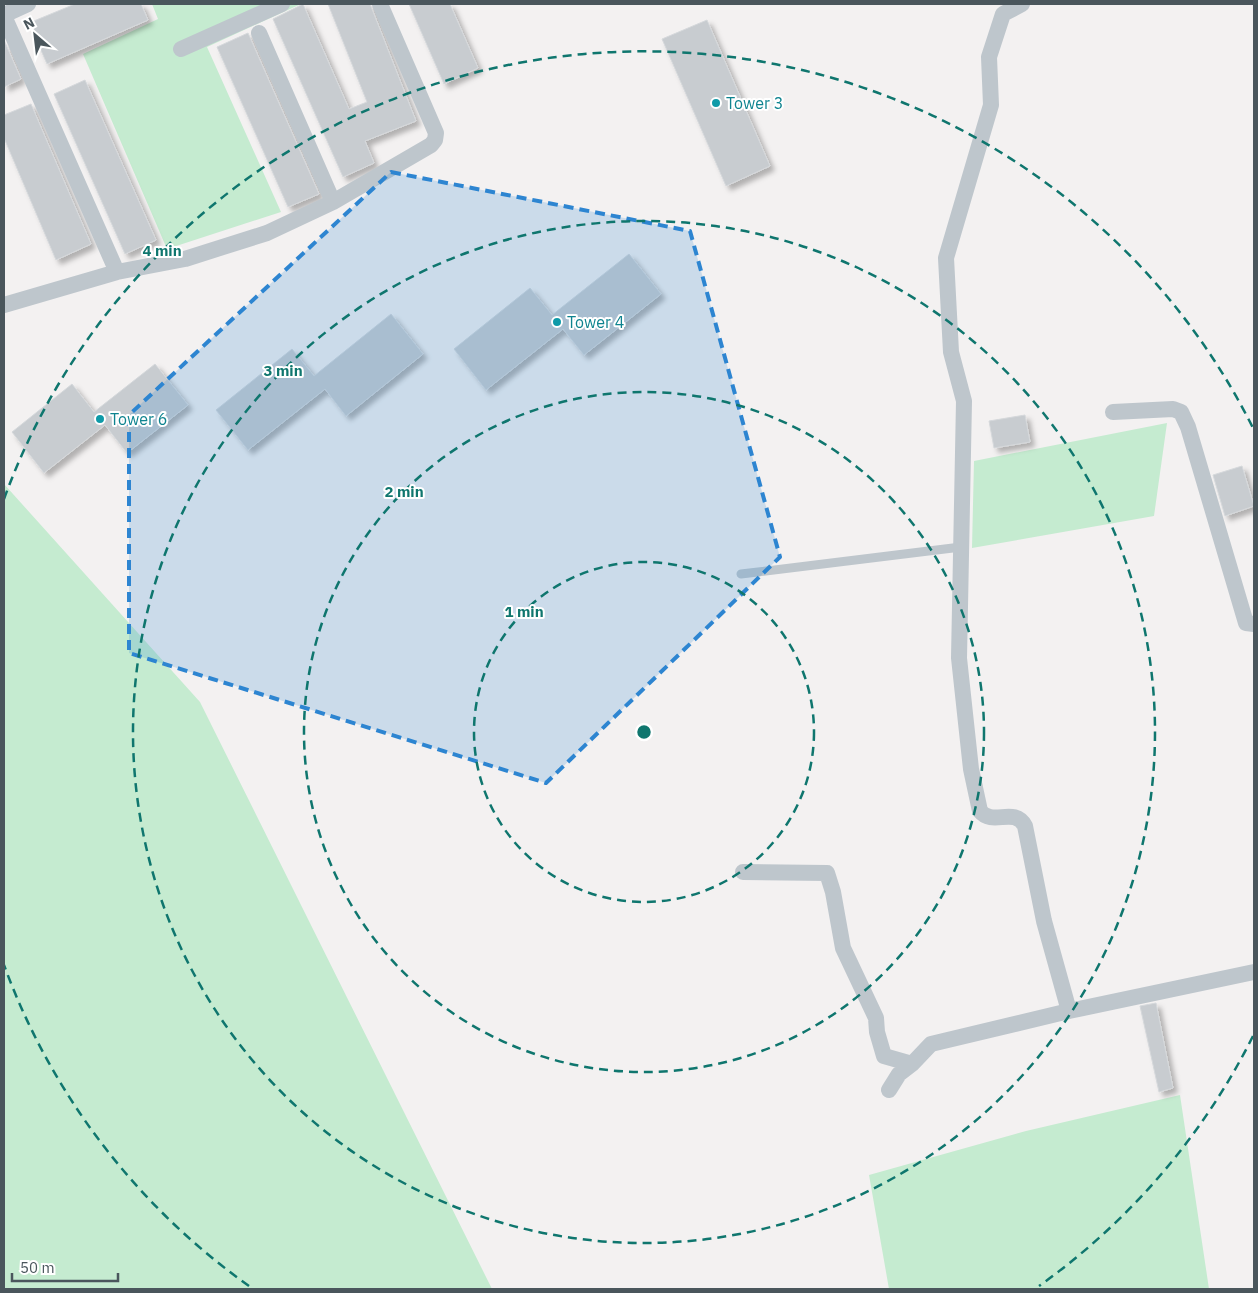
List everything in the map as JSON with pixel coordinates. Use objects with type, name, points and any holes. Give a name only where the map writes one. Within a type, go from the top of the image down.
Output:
[{"type":"street","points":[[28,4],[4,16],[117,272]]},
{"type":"street","points":[[181,49],[282,4]]},
{"type":"street","points":[[4,305],[117,272],[185,259],[267,233],[333,202],[431,145],[435,140],[436,132],[380,4]]},
{"type":"street","points":[[1022,4],[1003,14],[989,57],[990,105],[946,258],[951,352],[964,401],[961,455],[959,658],[971,769],[980,812],[984,816],[992,818],[1017,817],[1025,826],[1044,921],[1069,1011]]},
{"type":"street","points":[[259,33],[333,202]]},
{"type":"street","points":[[1113,412],[1173,409],[1182,412],[1246,623],[1254,624]]},
{"type":"street","points":[[744,872],[827,874],[833,892],[844,948],[876,1018],[877,1032],[884,1056],[912,1064]]},
{"type":"street","points":[[889,1090],[900,1074],[932,1044],[1069,1011],[1254,972]]},
{"type":"lane","points":[[741,574],[961,547]]},
{"type":"highlighted area","points":[[391,172],[690,231],[780,557],[546,783],[129,653],[129,415]]},
{"type":"green space","points":[[152,4],[301,4],[207,47],[281,212],[167,249],[83,54],[158,19]]},
{"type":"green space","points":[[1167,423],[1154,516],[972,548],[974,461]]},
{"type":"green space","points":[[4,484],[200,702],[492,1289],[4,1289]]},
{"type":"green space","points":[[1180,1095],[1209,1289],[889,1289],[869,1175],[1026,1131]]},
{"type":"building","points":[[75,4],[141,4],[148,20],[47,64],[29,23]]},
{"type":"building","points":[[303,4],[349,109],[367,102],[328,4],[370,4],[416,121],[365,141],[374,163],[343,177],[273,19]]},
{"type":"building","points":[[409,4],[450,4],[478,68],[444,84]]},
{"type":"building","name":"Tower 3","points":[[707,20],[770,166],[726,186],[662,39]]},
{"type":"building","points":[[248,33],[319,194],[288,207],[217,47]]},
{"type":"building","points":[[4,40],[21,79],[4,87]]},
{"type":"building","points":[[85,80],[156,240],[125,254],[54,94]]},
{"type":"building","points":[[31,104],[91,244],[56,260],[4,138],[4,115]]},
{"type":"building","name":"Tower 4","points":[[629,254],[661,294],[584,355],[563,329],[486,390],[454,349],[530,288],[552,315]]},
{"type":"building","points":[[391,314],[423,354],[346,416],[325,389],[248,450],[216,410],[292,349],[314,376]]},
{"type":"building","name":"Tower 6","points":[[155,364],[188,405],[127,453],[105,425],[44,473],[12,432],[72,384],[94,412]]},
{"type":"building","points":[[1025,415],[1030,442],[994,448],[989,421]]},
{"type":"building","points":[[1242,466],[1254,506],[1225,516],[1213,475]]},
{"type":"building","points":[[1156,1003],[1173,1088],[1159,1092],[1140,1006]]},
{"type":"place","name":"Tower 3","points":[[716,103]]},
{"type":"place","name":"Tower 4","points":[[557,322]]},
{"type":"place","name":"Tower 6","points":[[100,419]]}]
